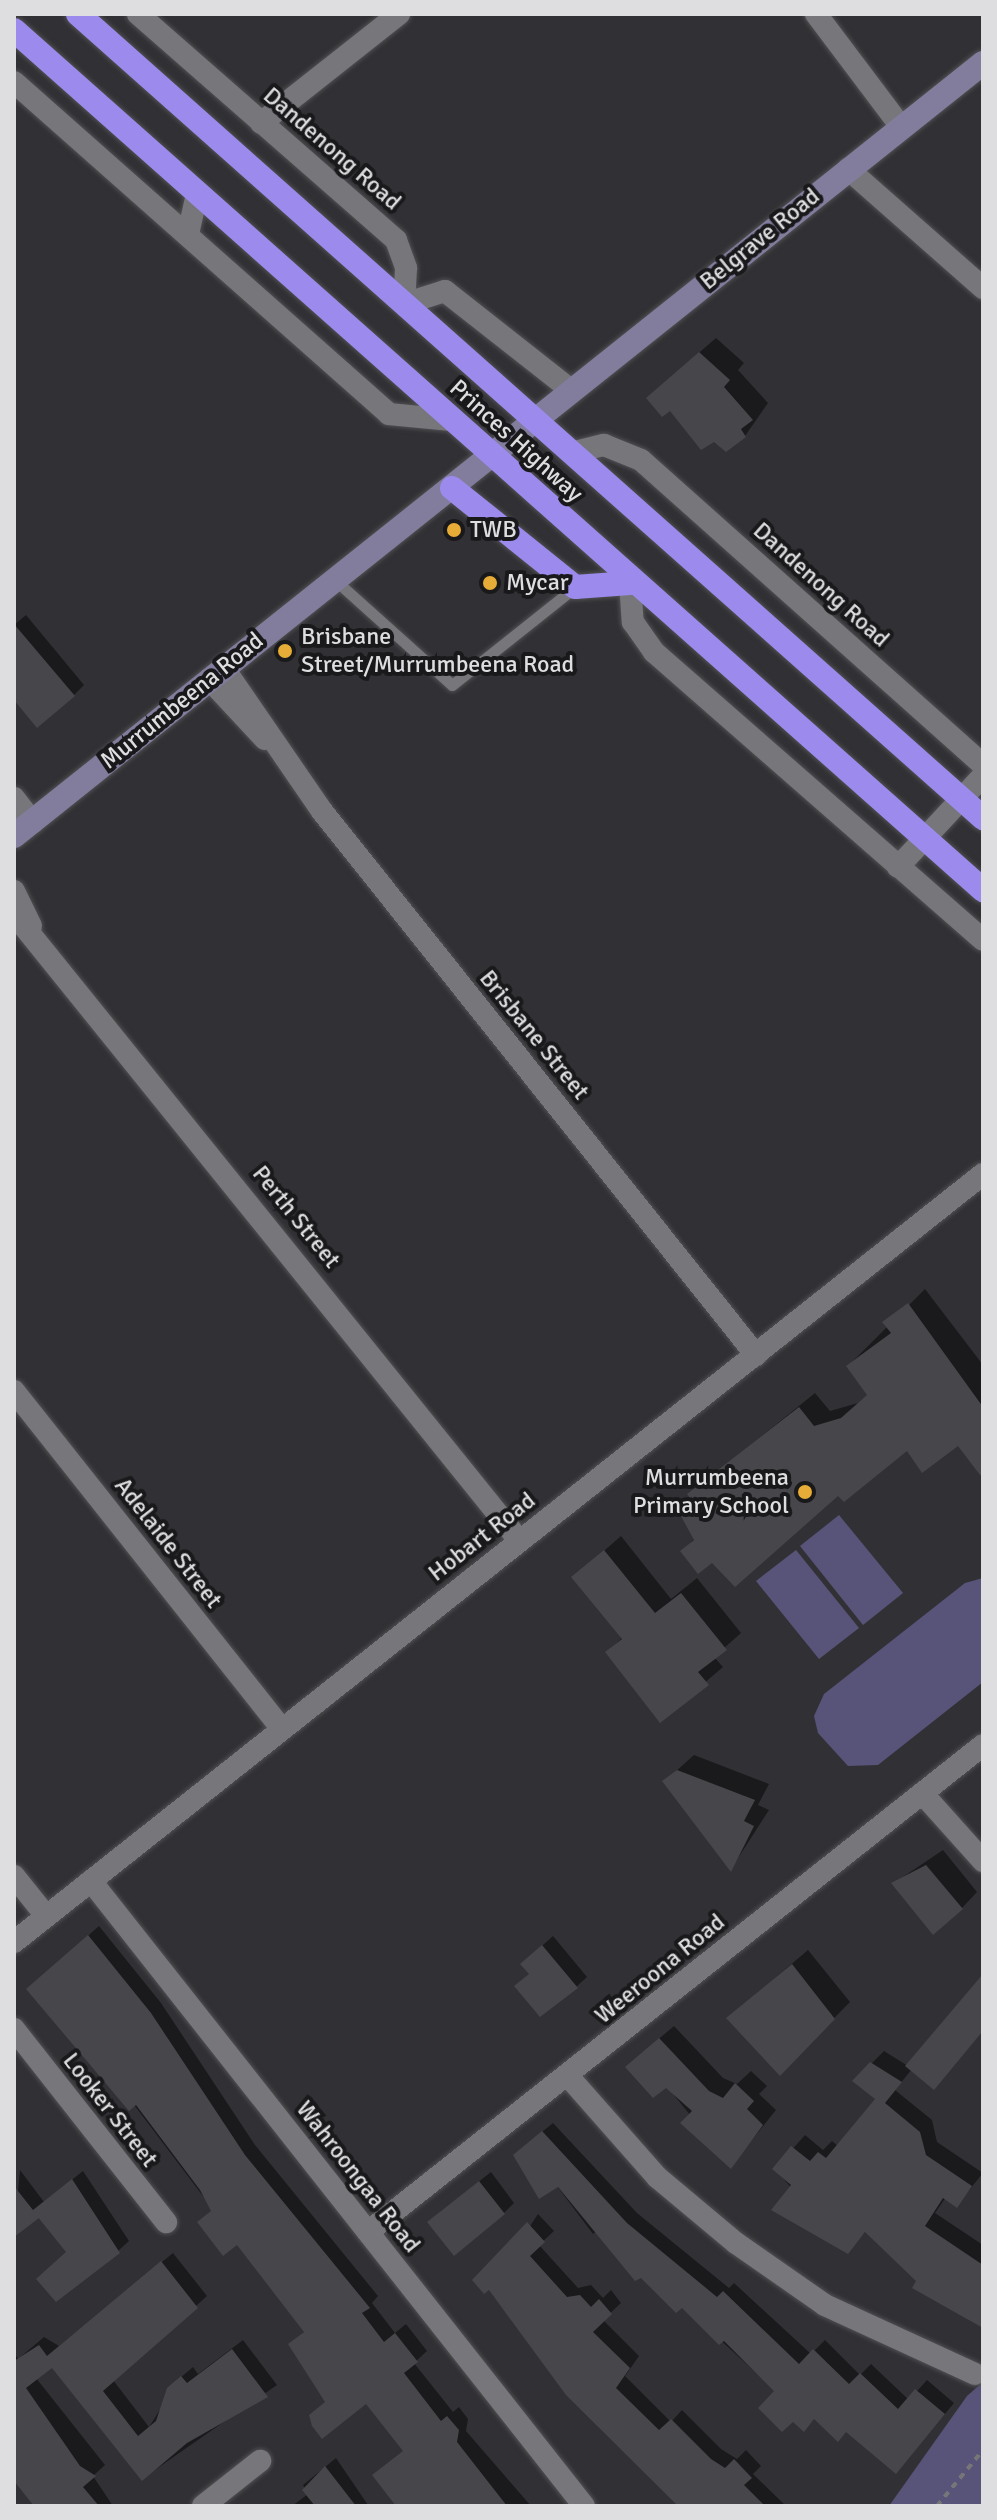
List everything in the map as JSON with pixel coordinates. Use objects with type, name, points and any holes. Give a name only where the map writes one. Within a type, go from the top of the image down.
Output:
[{"type":"highway","name":"Princes Highway","points":[[78,14],[404,304],[538,418],[983,818]]},
{"type":"highway","name":"Princes Highway","points":[[14,30],[630,583],[983,890]]},
{"type":"highway","points":[[452,488],[575,587],[630,583]]},
{"type":"main road","name":"Belgrave Road","points":[[538,418],[983,63]]},
{"type":"main road","name":"Murrumbeena Road","points":[[23,829],[216,673],[492,458],[538,418]]},
{"type":"street","name":"Dandenong Road","points":[[138,14],[396,240],[406,268],[404,304]]},
{"type":"street","points":[[261,123],[399,14]]},
{"type":"street","points":[[816,14],[901,127]]},
{"type":"street","points":[[14,82],[389,414],[451,420]]},
{"type":"street","points":[[848,169],[983,288]]},
{"type":"street","points":[[188,234],[197,194]]},
{"type":"street","points":[[404,304],[445,291],[572,391]]},
{"type":"street","name":"Dandenong Road","points":[[575,452],[604,445],[641,460],[983,765]]},
{"type":"street","points":[[630,583],[633,622],[654,652],[983,940]]},
{"type":"street","name":"Brisbane Street","points":[[216,673],[756,1355]]},
{"type":"street","points":[[898,867],[983,776]]},
{"type":"street","points":[[14,798],[23,829]]},
{"type":"street","name":"Perth Street","points":[[14,891],[23,921],[519,1540]]},
{"type":"street","name":"Hobart Road","points":[[14,1942],[983,1174]]},
{"type":"street","name":"Adelaide Street","points":[[14,1391],[281,1728]]},
{"type":"street","name":"Weeroona Road","points":[[368,2232],[983,1745]]},
{"type":"street","points":[[923,1794],[983,1861]]},
{"type":"street","points":[[14,1876],[46,1916]]},
{"type":"street","name":"Wahroongaa Road","points":[[91,1881],[584,2506]]},
{"type":"street","name":"Looker Street","points":[[14,2029],[166,2222]]},
{"type":"street","points":[[568,2076],[657,2177],[736,2243],[825,2305],[975,2374]]},
{"type":"street","points":[[203,2506],[260,2461]]},
{"type":"lane","points":[[335,580],[452,685],[575,587]]},
{"type":"path","points":[[937,2506],[983,2450]]},
{"type":"shaded area","points":[[839,1515],[903,1593],[863,1625],[800,1546]]},
{"type":"shaded area","points":[[796,1550],[859,1628],[819,1659],[756,1581]]},
{"type":"shaded area","points":[[983,1578],[983,1682],[878,1765],[848,1766],[818,1733],[814,1716],[824,1694],[965,1583]]},
{"type":"shaded area","points":[[983,2382],[983,2506],[889,2506],[967,2396]]},
{"type":"building","points":[[699,352],[730,380],[724,387],[753,420],[741,429],[746,437],[726,452],[714,442],[701,450],[670,411],[662,417],[646,398]]},
{"type":"building","points":[[14,624],[75,696],[37,728],[14,700]]},
{"type":"building","points":[[908,1303],[983,1407],[983,1479],[958,1446],[922,1473],[907,1451],[844,1502],[838,1496],[735,1587],[712,1563],[698,1574],[680,1551],[694,1540],[681,1516],[695,1505],[687,1494],[799,1407],[814,1426],[841,1418],[867,1395],[846,1366],[891,1333],[882,1322]]},
{"type":"building","points":[[604,1550],[655,1613],[681,1593],[727,1650],[698,1672],[709,1685],[660,1723],[605,1652],[622,1639],[571,1577]]},
{"type":"building","points":[[677,1770],[755,1800],[744,1821],[754,1826],[731,1872],[662,1781]]},
{"type":"building","points":[[926,1865],[963,1909],[933,1935],[891,1883]]},
{"type":"building","points":[[88,1935],[151,2013],[245,2155],[370,2308],[362,2313],[384,2342],[395,2333],[418,2362],[404,2373],[441,2421],[447,2416],[459,2430],[457,2442],[507,2506],[396,2506],[372,2475],[403,2451],[366,2404],[322,2439],[312,2426],[309,2415],[325,2402],[288,2344],[304,2332],[237,2245],[223,2256],[197,2222],[211,2211],[200,2190],[136,2105],[129,2111],[26,1989]]},
{"type":"building","points":[[542,1945],[578,1988],[540,2017],[514,1986],[529,1974],[520,1964]]},
{"type":"building","points":[[792,1964],[835,2019],[780,2076],[726,2018]]},
{"type":"building","points":[[983,1974],[983,2031],[934,2090],[905,2066]]},
{"type":"building","points":[[659,2038],[709,2091],[723,2098],[735,2083],[754,2101],[747,2109],[763,2125],[731,2169],[680,2123],[692,2111],[666,2088],[653,2098],[625,2067]]},
{"type":"building","points":[[870,2062],[902,2082],[885,2103],[920,2132],[926,2155],[972,2186],[957,2208],[943,2198],[925,2226],[983,2265],[983,2328],[912,2288],[916,2281],[865,2232],[848,2254],[771,2210],[791,2185],[772,2169],[791,2146],[810,2161],[818,2152],[826,2158],[875,2099],[852,2081]]},
{"type":"building","points":[[542,2131],[627,2223],[717,2297],[723,2291],[799,2364],[813,2349],[849,2384],[860,2373],[898,2409],[915,2389],[945,2414],[896,2474],[846,2432],[838,2442],[814,2419],[804,2432],[793,2422],[782,2432],[758,2408],[774,2391],[724,2341],[719,2345],[682,2308],[676,2313],[641,2278],[635,2281],[558,2187],[539,2199],[513,2155]]},
{"type":"building","points":[[72,2179],[120,2253],[56,2302],[36,2279],[66,2252],[39,2218],[14,2237],[14,2186],[33,2210]]},
{"type":"building","points":[[479,2181],[505,2214],[454,2256],[427,2222]]},
{"type":"building","points":[[527,2222],[545,2242],[530,2256],[567,2297],[580,2295],[591,2307],[599,2299],[612,2314],[593,2332],[630,2368],[616,2388],[659,2430],[671,2419],[711,2459],[725,2468],[734,2459],[752,2478],[744,2485],[765,2506],[678,2506],[566,2395],[489,2290],[484,2294],[472,2280]]},
{"type":"building","points":[[161,2261],[198,2308],[103,2391],[138,2436],[156,2421],[167,2388],[181,2376],[187,2383],[232,2349],[268,2397],[187,2443],[142,2481],[52,2368],[26,2388],[80,2466],[96,2476],[83,2487],[99,2506],[34,2506],[14,2481],[14,2361],[39,2345],[47,2356]]},
{"type":"building","points":[[325,2466],[356,2506],[315,2506],[302,2490]]},
{"type":"place","name":"TWB","points":[[454,530]]},
{"type":"place","name":"Mycar","points":[[490,583]]},
{"type":"place","name":"Brisbane Street/Murrumbeena Road","points":[[285,651]]},
{"type":"place","name":"Murrumbeena Primary School","points":[[805,1492]]}]
